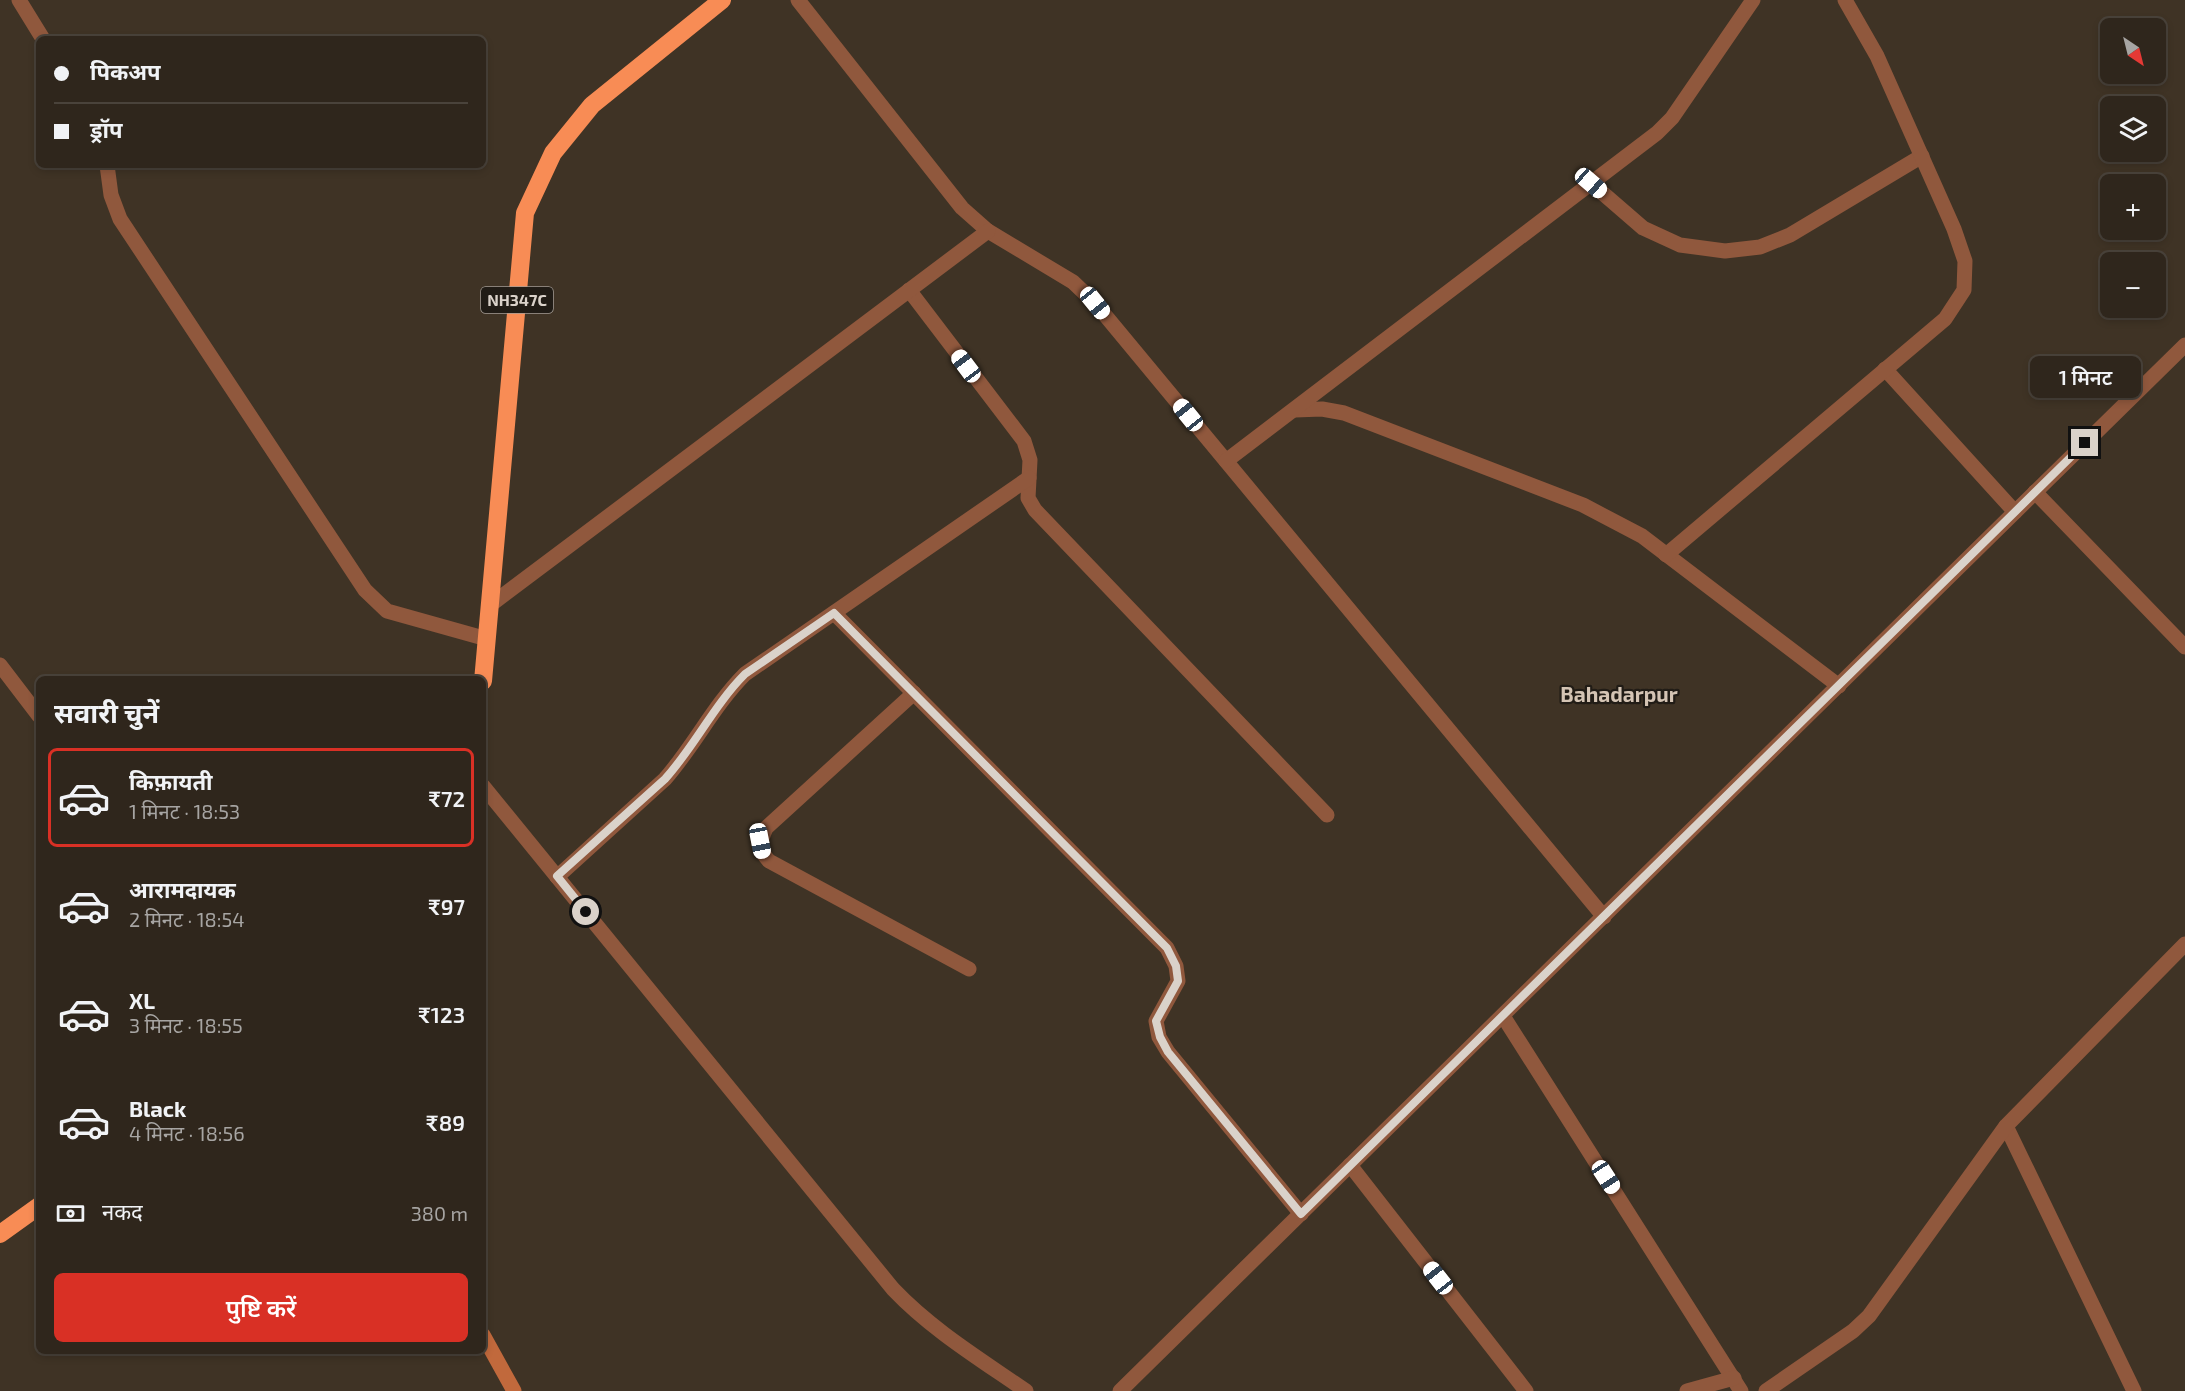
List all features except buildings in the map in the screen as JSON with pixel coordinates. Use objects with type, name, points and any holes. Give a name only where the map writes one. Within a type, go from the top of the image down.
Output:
[{"type":"highway","name":"NH347C","points":[[483,676],[525,213],[553,153],[592,105],[722,0]]},
{"type":"highway","points":[[0,1234],[36,1208]]},
{"type":"main road","points":[[486,1340],[514,1391]]},
{"type":"street","points":[[19,0],[42,36]]},
{"type":"street","points":[[798,0],[962,208],[988,231],[1073,282],[1095,303],[1604,917]]},
{"type":"street","points":[[1226,461],[1657,133],[1672,118],[1753,0]]},
{"type":"street","points":[[1666,555],[1945,319],[1964,290],[1965,261],[1954,229],[1877,56],[1845,0]]},
{"type":"street","points":[[1591,183],[1643,228],[1680,245],[1725,250],[1760,248],[1790,236],[1922,156]]},
{"type":"street","points":[[107,168],[111,195],[120,219],[365,590],[387,611],[486,639]]},
{"type":"street","points":[[489,606],[988,231]]},
{"type":"street","points":[[909,290],[1024,441],[1030,460],[1028,498],[1035,510],[1327,815]]},
{"type":"street","points":[[1120,1391],[2185,345]]},
{"type":"street","points":[[1884,369],[2015,512]]},
{"type":"street","points":[[1295,410],[1323,409],[1344,413],[1583,505],[1642,536],[1839,686]]},
{"type":"street","points":[[557,876],[665,779],[677,766],[733,686],[745,674],[1029,478]]},
{"type":"street","points":[[2036,492],[2185,647]]},
{"type":"street","points":[[834,613],[1167,948],[1176,966],[1178,981],[1156,1021],[1160,1037],[1168,1052],[1301,1214]]},
{"type":"street","points":[[0,665],[36,712]]},
{"type":"street","points":[[914,693],[766,828],[760,841],[762,853],[769,861],[969,969]]},
{"type":"street","points":[[486,790],[893,1289],[916,1313],[938,1330],[1026,1391]]},
{"type":"street","points":[[1766,1391],[1853,1331],[1869,1316],[2006,1126],[2185,944]]},
{"type":"street","points":[[1503,1016],[1738,1384],[1687,1391]]},
{"type":"street","points":[[2006,1126],[2134,1391]]},
{"type":"street","points":[[1350,1164],[1527,1391]]},
{"type":"district","name":"Bahadarpur","points":[[1619,695]]},
{"type":"route","points":[[586,912],[557,876],[665,779],[677,766],[733,686],[745,674],[834,613],[1167,948],[1176,966],[1178,981],[1156,1021],[1160,1037],[1168,1052],[1301,1214],[2085,443]]}]
